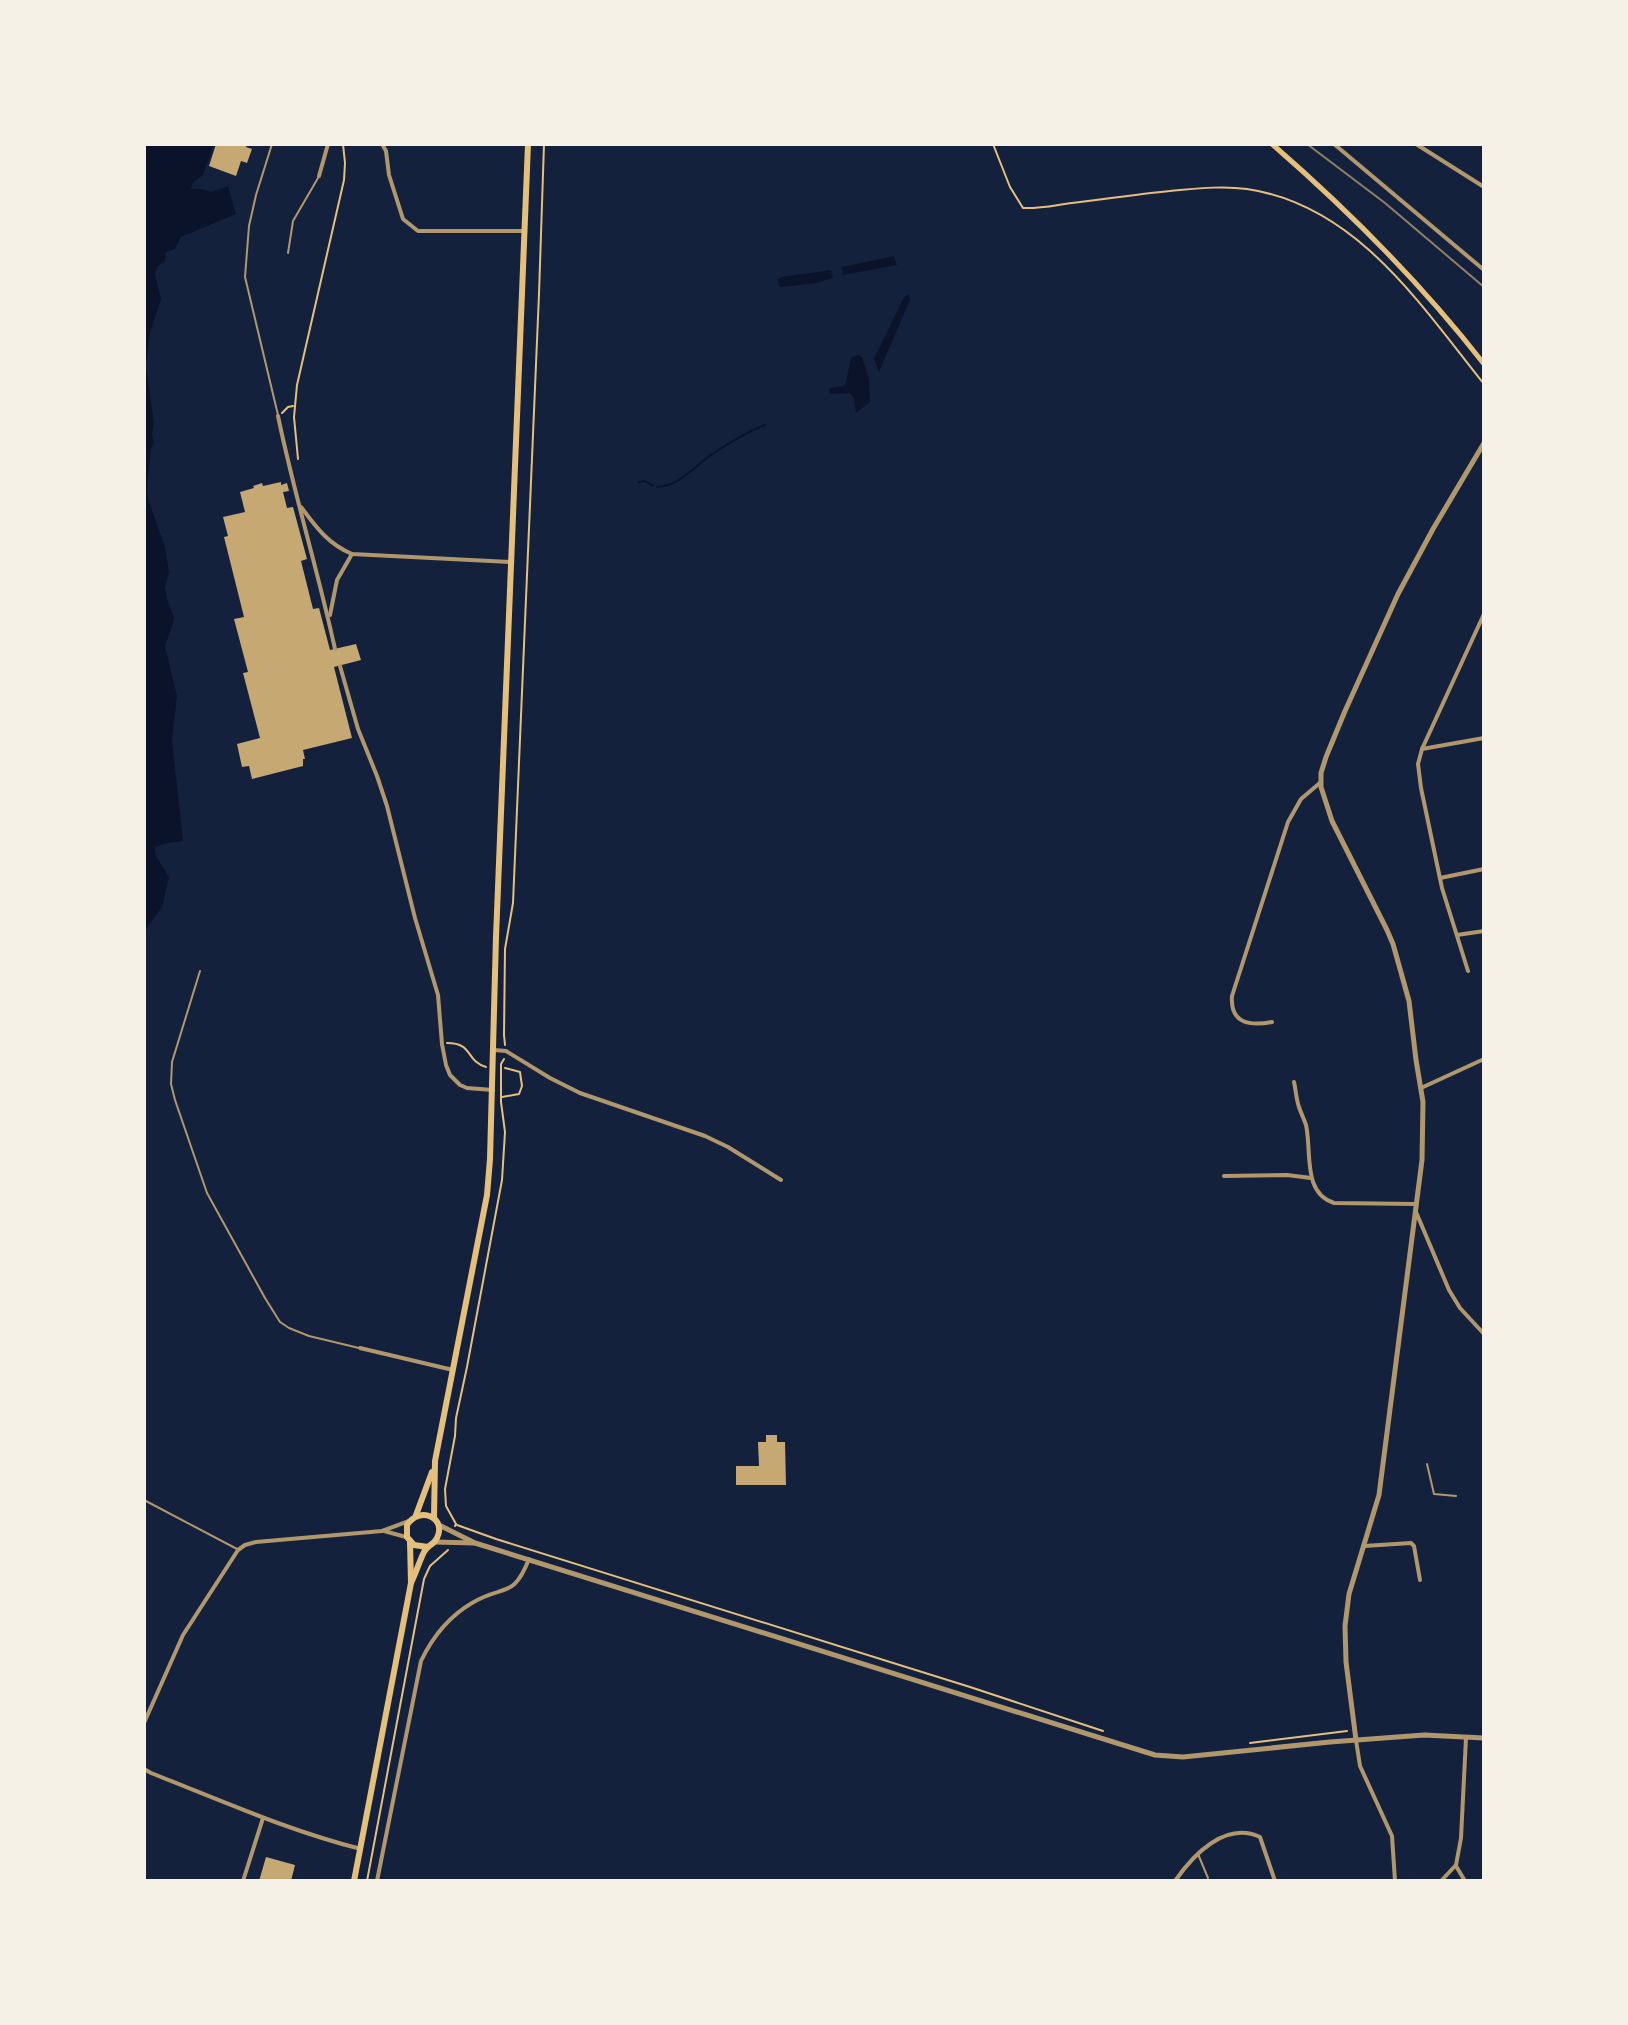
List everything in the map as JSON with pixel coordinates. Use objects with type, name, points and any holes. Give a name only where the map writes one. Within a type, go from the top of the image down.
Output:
[{"type":"highway","points":[[354,1881],[411,1583],[406,1530],[409,1521],[416,1515],[435,1461],[487,1195],[528,144]]},
{"type":"highway","points":[[411,1583],[439,1534],[435,1461]]},
{"type":"highway","points":[[416,1515],[425,1514],[436,1521]]},
{"type":"highway","points":[[409,1540],[419,1547],[431,1544]]},
{"type":"main road","points":[[1272,144],[1402,267],[1484,364]]},
{"type":"street","points":[[319,176],[328,144]]},
{"type":"street","points":[[382,144],[403,219],[418,231],[524,231]]},
{"type":"street","points":[[1334,144],[1484,270]]},
{"type":"street","points":[[1416,144],[1484,187]]},
{"type":"street","points":[[278,416],[288,467],[335,649]]},
{"type":"street","points":[[1395,1881],[1392,1836],[1360,1766],[1346,1662],[1345,1626],[1349,1594],[1379,1495],[1422,1155],[1424,1110],[1411,1011],[1393,944],[1332,821],[1321,782],[1326,757],[1398,594],[1484,443]]},
{"type":"street","points":[[300,505],[325,538],[352,554],[511,562]]},
{"type":"street","points":[[329,620],[337,580],[352,554]]},
{"type":"street","points":[[1468,971],[1440,878],[1420,782],[1419,758],[1484,614]]},
{"type":"street","points":[[340,666],[358,729],[387,806],[438,995],[446,1065],[455,1081],[467,1088],[493,1090]]},
{"type":"street","points":[[1422,749],[1484,738]]},
{"type":"street","points":[[1272,1022],[1256,1025],[1238,1017],[1232,1006],[1232,996],[1288,822],[1301,799],[1321,782]]},
{"type":"street","points":[[1440,878],[1484,869]]},
{"type":"street","points":[[1457,935],[1484,931]]},
{"type":"street","points":[[494,1050],[506,1051],[580,1093],[705,1136],[781,1180]]},
{"type":"street","points":[[1421,1088],[1484,1059]]},
{"type":"street","points":[[1294,1082],[1306,1123],[1311,1178],[1324,1200],[1415,1207]]},
{"type":"street","points":[[1224,1176],[1287,1175],[1311,1178]]},
{"type":"street","points":[[1415,1207],[1449,1290],[1460,1308],[1484,1334]]},
{"type":"street","points":[[360,1348],[453,1370]]},
{"type":"street","points":[[382,1531],[409,1521]]},
{"type":"street","points":[[436,1521],[475,1543],[1155,1755],[1183,1757],[1424,1735],[1484,1738]]},
{"type":"street","points":[[144,1723],[183,1635],[238,1550],[245,1545],[367,1531],[382,1531],[409,1540]]},
{"type":"street","points":[[431,1544],[475,1543]]},
{"type":"street","points":[[1364,1546],[1411,1543],[1420,1580]]},
{"type":"street","points":[[377,1881],[421,1661],[440,1629],[453,1616],[474,1602],[518,1583],[529,1559]]},
{"type":"street","points":[[1441,1881],[1456,1865],[1461,1838],[1466,1736]]},
{"type":"street","points":[[144,1769],[263,1817],[361,1849]]},
{"type":"street","points":[[243,1881],[263,1817]]},
{"type":"street","points":[[1175,1881],[1198,1853],[1237,1832],[1260,1837],[1275,1881]]},
{"type":"street","points":[[1456,1865],[1465,1881]]},
{"type":"lane","points":[[272,144],[249,226],[245,277],[278,416]]},
{"type":"lane","points":[[288,253],[293,221],[319,176]]},
{"type":"lane","points":[[200,971],[172,1062],[171,1084],[207,1193],[280,1322],[309,1336],[360,1348]]},
{"type":"lane","points":[[1427,1464],[1434,1494],[1456,1496]]},
{"type":"lane","points":[[144,1500],[238,1550]]},
{"type":"lane","points":[[1198,1853],[1208,1878]]},
{"type":"path","points":[[544,144],[513,903],[505,949],[506,1057],[501,1064],[505,1132],[502,1180],[456,1418],[445,1489],[446,1506],[456,1524],[496,1539],[1114,1735]]},
{"type":"path","points":[[993,144],[1010,187],[1023,208],[1226,187],[1268,194],[1313,210],[1345,229],[1370,250],[1432,318],[1484,384]]},
{"type":"path","points":[[298,459],[294,406],[342,191],[343,146]]},
{"type":"path","points":[[278,416],[294,406]]},
{"type":"path","points":[[442,1044],[462,1045],[478,1065],[488,1068]]},
{"type":"path","points":[[501,1097],[519,1094],[522,1086],[520,1072],[505,1068]]},
{"type":"path","points":[[454,1530],[456,1524]]},
{"type":"path","points":[[367,1881],[424,1579],[430,1566],[450,1546]]},
{"type":"path","points":[[1251,1743],[1356,1730]]},
{"type":"water","points":[[144,144],[214,144],[203,175],[191,189],[211,192],[228,186],[236,214],[181,237],[175,249],[166,252],[165,261],[157,267],[155,274],[161,299],[150,333],[146,366],[154,424],[147,486],[148,499],[165,547],[169,572],[165,588],[174,617],[165,646],[177,696],[172,740],[183,841],[155,847],[156,856],[169,877],[162,907],[144,932]]},
{"type":"water","points":[[894,256],[897,265],[843,275],[842,267]]},
{"type":"water","points":[[831,270],[833,278],[816,283],[779,286],[778,279],[782,277]]},
{"type":"water","points":[[909,294],[910,300],[879,372],[874,359],[904,297]]},
{"type":"water","points":[[862,357],[869,379],[870,402],[856,413],[850,393],[829,394],[830,388],[844,386],[851,358]]},
{"type":"building","points":[[216,144],[247,144],[246,147],[252,149],[247,163],[241,161],[236,176],[209,166]]},
{"type":"building","points":[[281,482],[281,485],[287,483],[289,491],[283,492],[287,508],[293,507],[307,559],[301,561],[313,609],[319,608],[330,650],[356,644],[361,660],[334,667],[352,738],[303,750],[303,766],[252,779],[249,766],[242,767],[237,744],[260,738],[243,673],[248,672],[234,619],[244,617],[224,537],[228,536],[223,517],[245,512],[240,492],[262,483],[263,486]]},
{"type":"building","points":[[766,1435],[777,1435],[777,1442],[785,1442],[786,1485],[736,1485],[736,1466],[759,1466],[758,1442],[766,1442]]},
{"type":"building","points":[[266,1857],[295,1865],[291,1881],[259,1881]]},
{"type":"waterway","points":[[657,487],[681,479],[715,452],[765,425]]},
{"type":"waterway","points":[[639,482],[645,481],[653,486]]},
{"type":"railway","points":[[1307,144],[1385,203],[1484,287]]}]
